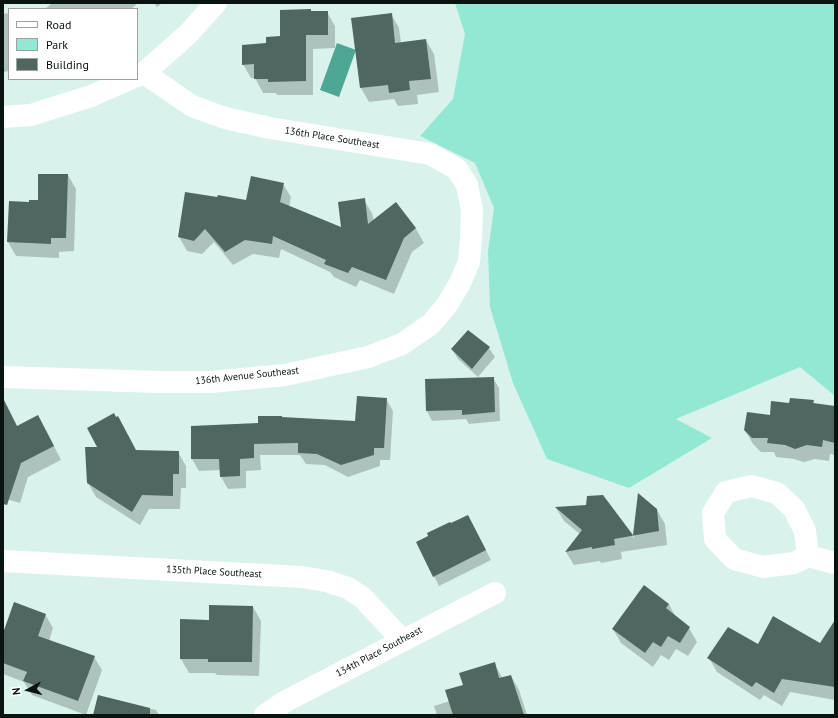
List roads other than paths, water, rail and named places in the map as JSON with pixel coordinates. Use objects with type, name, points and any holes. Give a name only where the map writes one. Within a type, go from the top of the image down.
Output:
[{"type":"street","points":[[138,75],[188,34],[216,3]]},
{"type":"street","name":"136th Place Southeast","points":[[138,77],[192,106],[225,118],[270,128],[430,154],[457,170],[467,185],[472,210],[472,238]]},
{"type":"street","points":[[3,118],[31,115],[91,96],[128,80]]},
{"type":"street","name":"136th Avenue Southeast","points":[[3,377],[159,382],[211,382],[285,375],[368,357],[402,344],[431,324],[447,305],[460,283],[469,262],[472,238]]},
{"type":"street","points":[[808,556],[805,531],[794,509],[777,493],[752,486],[726,492],[713,513],[715,539],[734,559],[763,567],[794,562],[808,556],[835,563]]},
{"type":"street","name":"135th Place Southeast","points":[[3,561],[302,576],[326,581],[348,588],[363,598],[402,640]]},
{"type":"street","name":"134th Place Southeast","points":[[265,715],[286,701],[494,593]]}]
